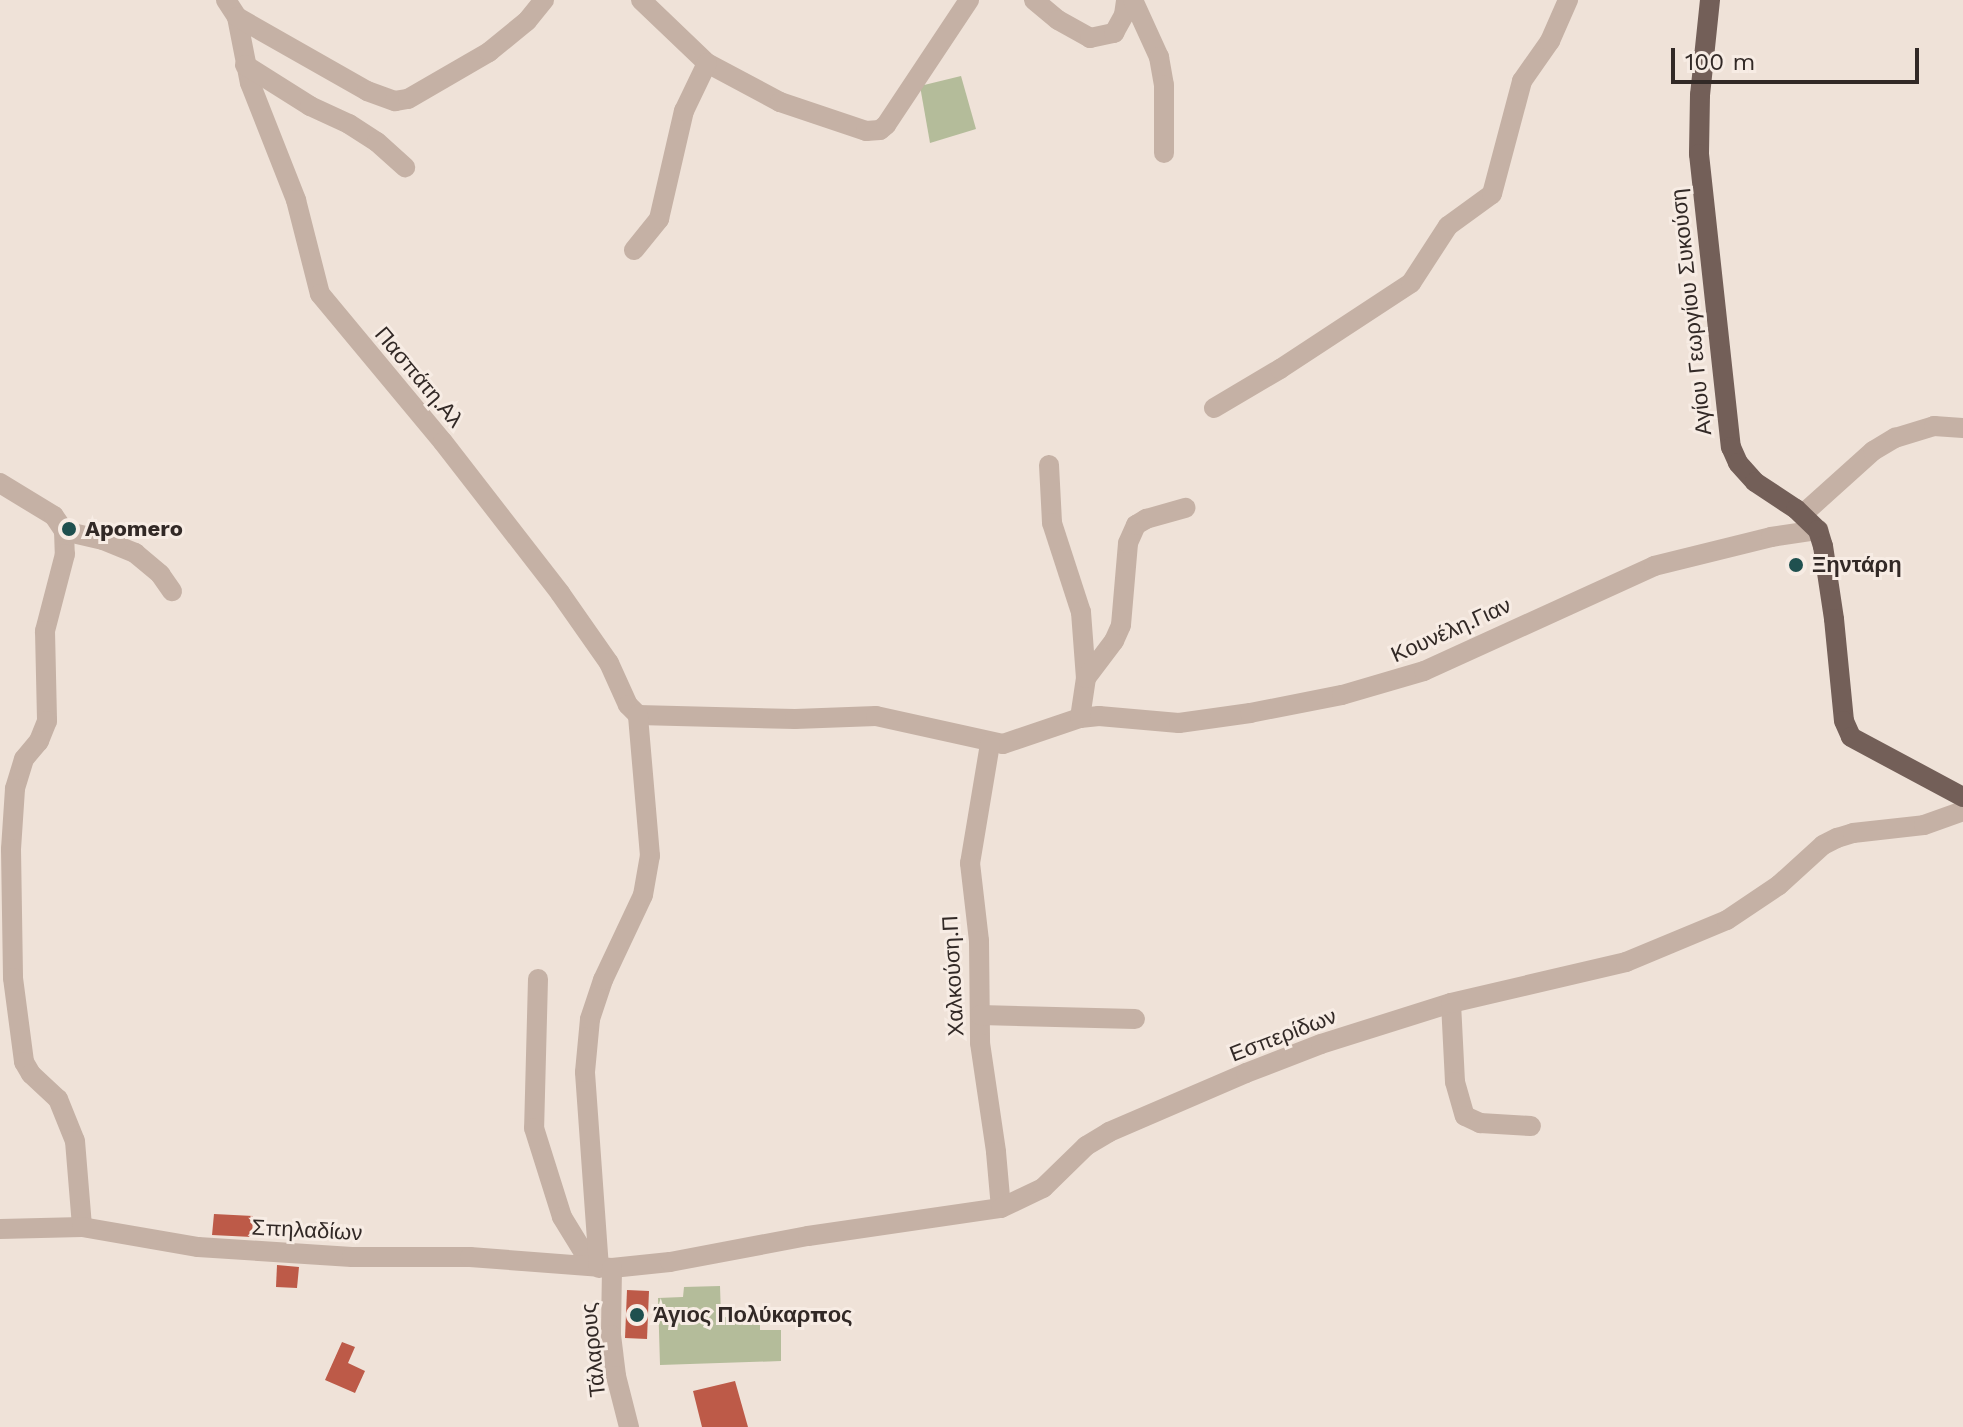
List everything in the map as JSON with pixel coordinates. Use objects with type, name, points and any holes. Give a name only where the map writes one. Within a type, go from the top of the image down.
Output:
[{"type":"main road","name":"Αγίου Γεωργίου Συκούση","points":[[1710,0],[1700,95],[1699,154],[1728,436],[1742,469],[1755,482],[1803,514],[1818,530]]},
{"type":"main road","points":[[1818,530],[1823,546],[1846,730],[1859,745],[1963,797]]},
{"type":"street","points":[[231,8],[367,91],[395,101],[408,99],[489,52],[527,21],[544,0]]},
{"type":"street","points":[[641,0],[707,63],[780,102],[844,125],[880,130],[936,54],[969,0]]},
{"type":"street","points":[[1034,0],[1058,20],[1090,38],[1114,33],[1124,15],[1126,0]]},
{"type":"street","points":[[1133,0],[1159,57],[1164,85],[1164,153]]},
{"type":"street","points":[[1214,408],[1280,369],[1411,283],[1448,226],[1492,194],[1522,81],[1550,41],[1568,0]]},
{"type":"street","name":"Πασπάτη.Αλ","points":[[231,8],[245,65],[296,200],[320,294],[433,430],[560,593],[609,663],[628,705],[638,715]]},
{"type":"street","points":[[634,250],[659,219],[684,111],[707,63]]},
{"type":"street","points":[[245,65],[281,90],[377,142],[405,167]]},
{"type":"street","points":[[1803,514],[1873,451],[1895,438],[1934,426],[1963,428]]},
{"type":"street","points":[[1049,465],[1052,523],[1081,612],[1086,645],[1086,678],[1080,718]]},
{"type":"street","points":[[0,483],[54,516],[64,531],[65,554],[45,631],[47,721],[39,741],[7,788],[13,978],[19,1044],[31,1074],[58,1099],[67,1115],[77,1153],[82,1227]]},
{"type":"street","points":[[1086,678],[1114,641],[1121,625],[1128,543],[1136,525],[1185,508]]},
{"type":"street","name":"Κουνέλη.Γιαν","points":[[990,744],[1003,744],[1080,718],[1099,716],[1179,723],[1250,713],[1387,683],[1424,671],[1654,566],[1771,537],[1818,530]]},
{"type":"street","points":[[64,531],[103,540],[135,553],[160,574],[172,591]]},
{"type":"street","points":[[638,715],[795,719],[876,716],[990,744]]},
{"type":"street","name":"Τάλαρους","points":[[629,1427],[616,1376],[601,1267],[585,1072],[590,1019],[603,980],[643,895],[650,856],[638,715]]},
{"type":"street","name":"Χαλκούση.Π","points":[[990,744],[970,863],[979,941],[980,1043],[1001,1208]]},
{"type":"street","name":"Εσπερίδων","points":[[601,1267],[670,1262],[808,1236],[1001,1208],[1043,1188],[1086,1146],[1109,1132],[1321,1044],[1451,1003],[1626,962],[1727,920],[1779,885],[1823,845],[1837,838],[1853,833],[1924,825],[1963,811]]},
{"type":"street","points":[[538,979],[534,1128],[562,1217],[601,1267]]},
{"type":"street","points":[[1451,1003],[1455,1082],[1465,1116],[1480,1123],[1531,1126]]},
{"type":"street","points":[[980,1015],[1135,1019]]},
{"type":"street","name":"Σπηλαδίων","points":[[0,1229],[82,1227],[113,1235],[223,1249],[352,1257],[470,1257],[601,1267]]},
{"type":"green space","points":[[961,76],[976,129],[930,143],[920,86]]},
{"type":"green space","points":[[720,1286],[721,1317],[760,1317],[760,1330],[781,1330],[781,1361],[660,1365],[658,1298],[683,1297],[684,1287]]},
{"type":"building","points":[[214,1214],[253,1216],[252,1237],[212,1235]]},
{"type":"building","points":[[277,1265],[299,1267],[297,1288],[276,1287]]},
{"type":"building","name":"Άγιος Πολύκαρπος","points":[[627,1290],[649,1291],[647,1339],[625,1338]]},
{"type":"building","points":[[342,1342],[355,1347],[348,1363],[365,1371],[355,1393],[325,1380]]},
{"type":"building","points":[[735,1381],[748,1427],[702,1427],[693,1391]]},
{"type":"place","name":"Apomero","points":[[69,529]]},
{"type":"place","name":"Ξηντάρη","points":[[1796,565]]},
{"type":"place","name":"Άγιος Πολύκαρπος","points":[[637,1315]]}]
